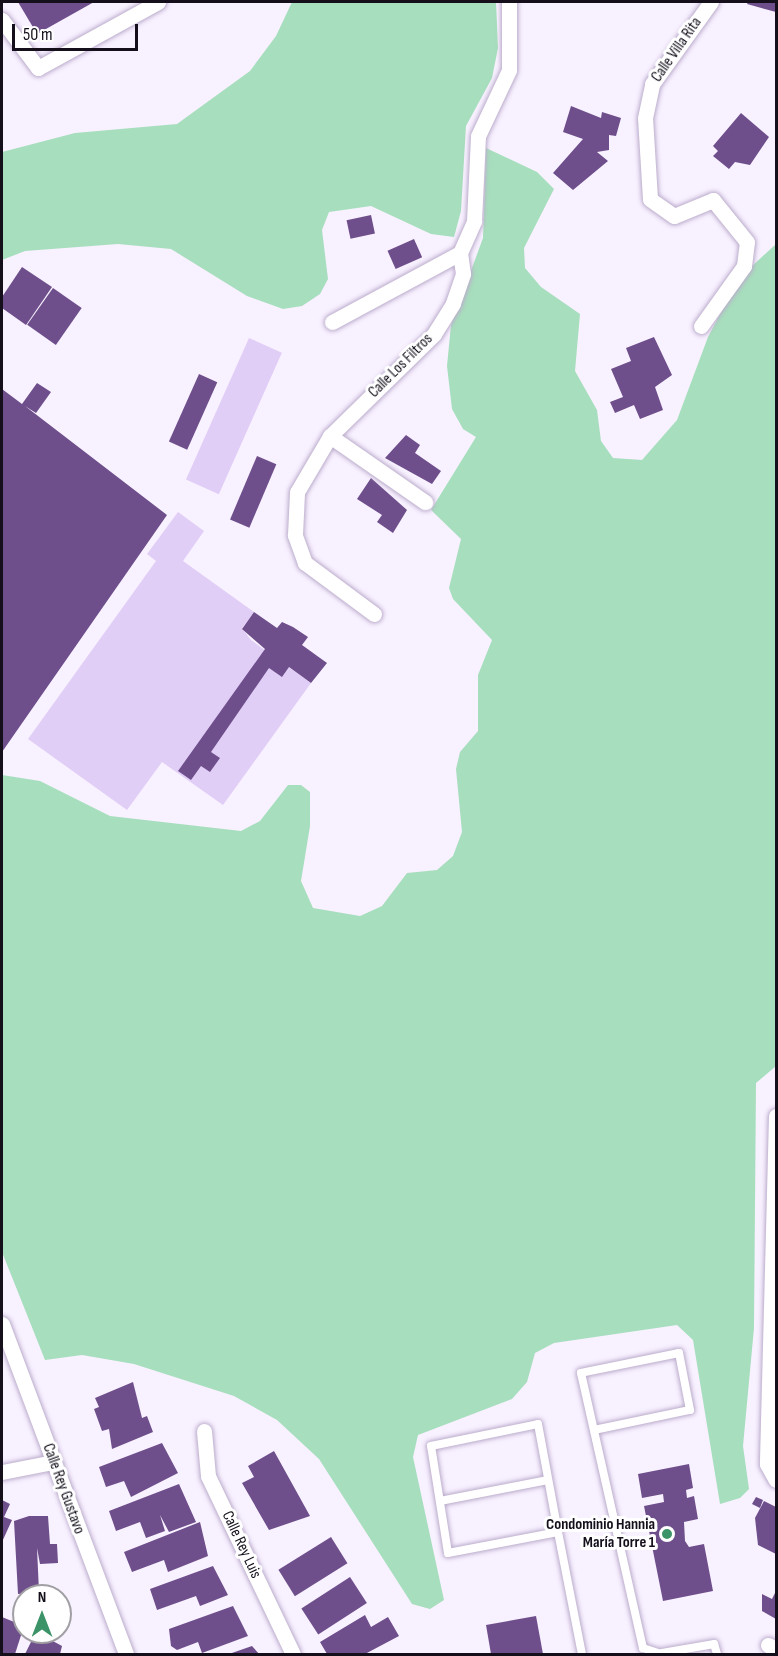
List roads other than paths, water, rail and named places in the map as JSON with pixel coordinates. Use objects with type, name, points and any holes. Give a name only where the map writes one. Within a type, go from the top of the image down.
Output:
[{"type":"street","points":[[2,20],[38,68],[158,2]]},
{"type":"street","name":"Calle Los Filtros","points":[[374,614],[305,563],[298,549],[297,492],[330,436],[434,334],[463,274],[460,253],[474,221],[478,136],[509,70],[509,2]]},
{"type":"street","name":"Calle Villa Rita","points":[[701,326],[744,266],[747,242],[713,200],[674,216],[650,199],[645,118],[652,84],[711,2]]},
{"type":"street","points":[[333,322],[460,253]]},
{"type":"street","points":[[330,436],[425,502]]},
{"type":"street","points":[[773,1477],[777,1116]]},
{"type":"street","name":"Calle Rey Gustavo","points":[[2,1324],[126,1654]]},
{"type":"street","name":"Calle Rey Luis","points":[[204,1431],[208,1476],[293,1654]]},
{"type":"street","points":[[2,1472],[53,1462]]},
{"type":"lane","points":[[594,1430],[690,1410],[680,1353],[581,1373],[643,1648],[662,1654],[714,1644],[717,1654]]},
{"type":"lane","points":[[558,1532],[447,1553],[431,1446],[538,1424],[582,1654]]},
{"type":"lane","points":[[440,1500],[548,1480]]},
{"type":"place","name":"Condominio Hannia María Torre 1","points":[[667,1534]]}]
